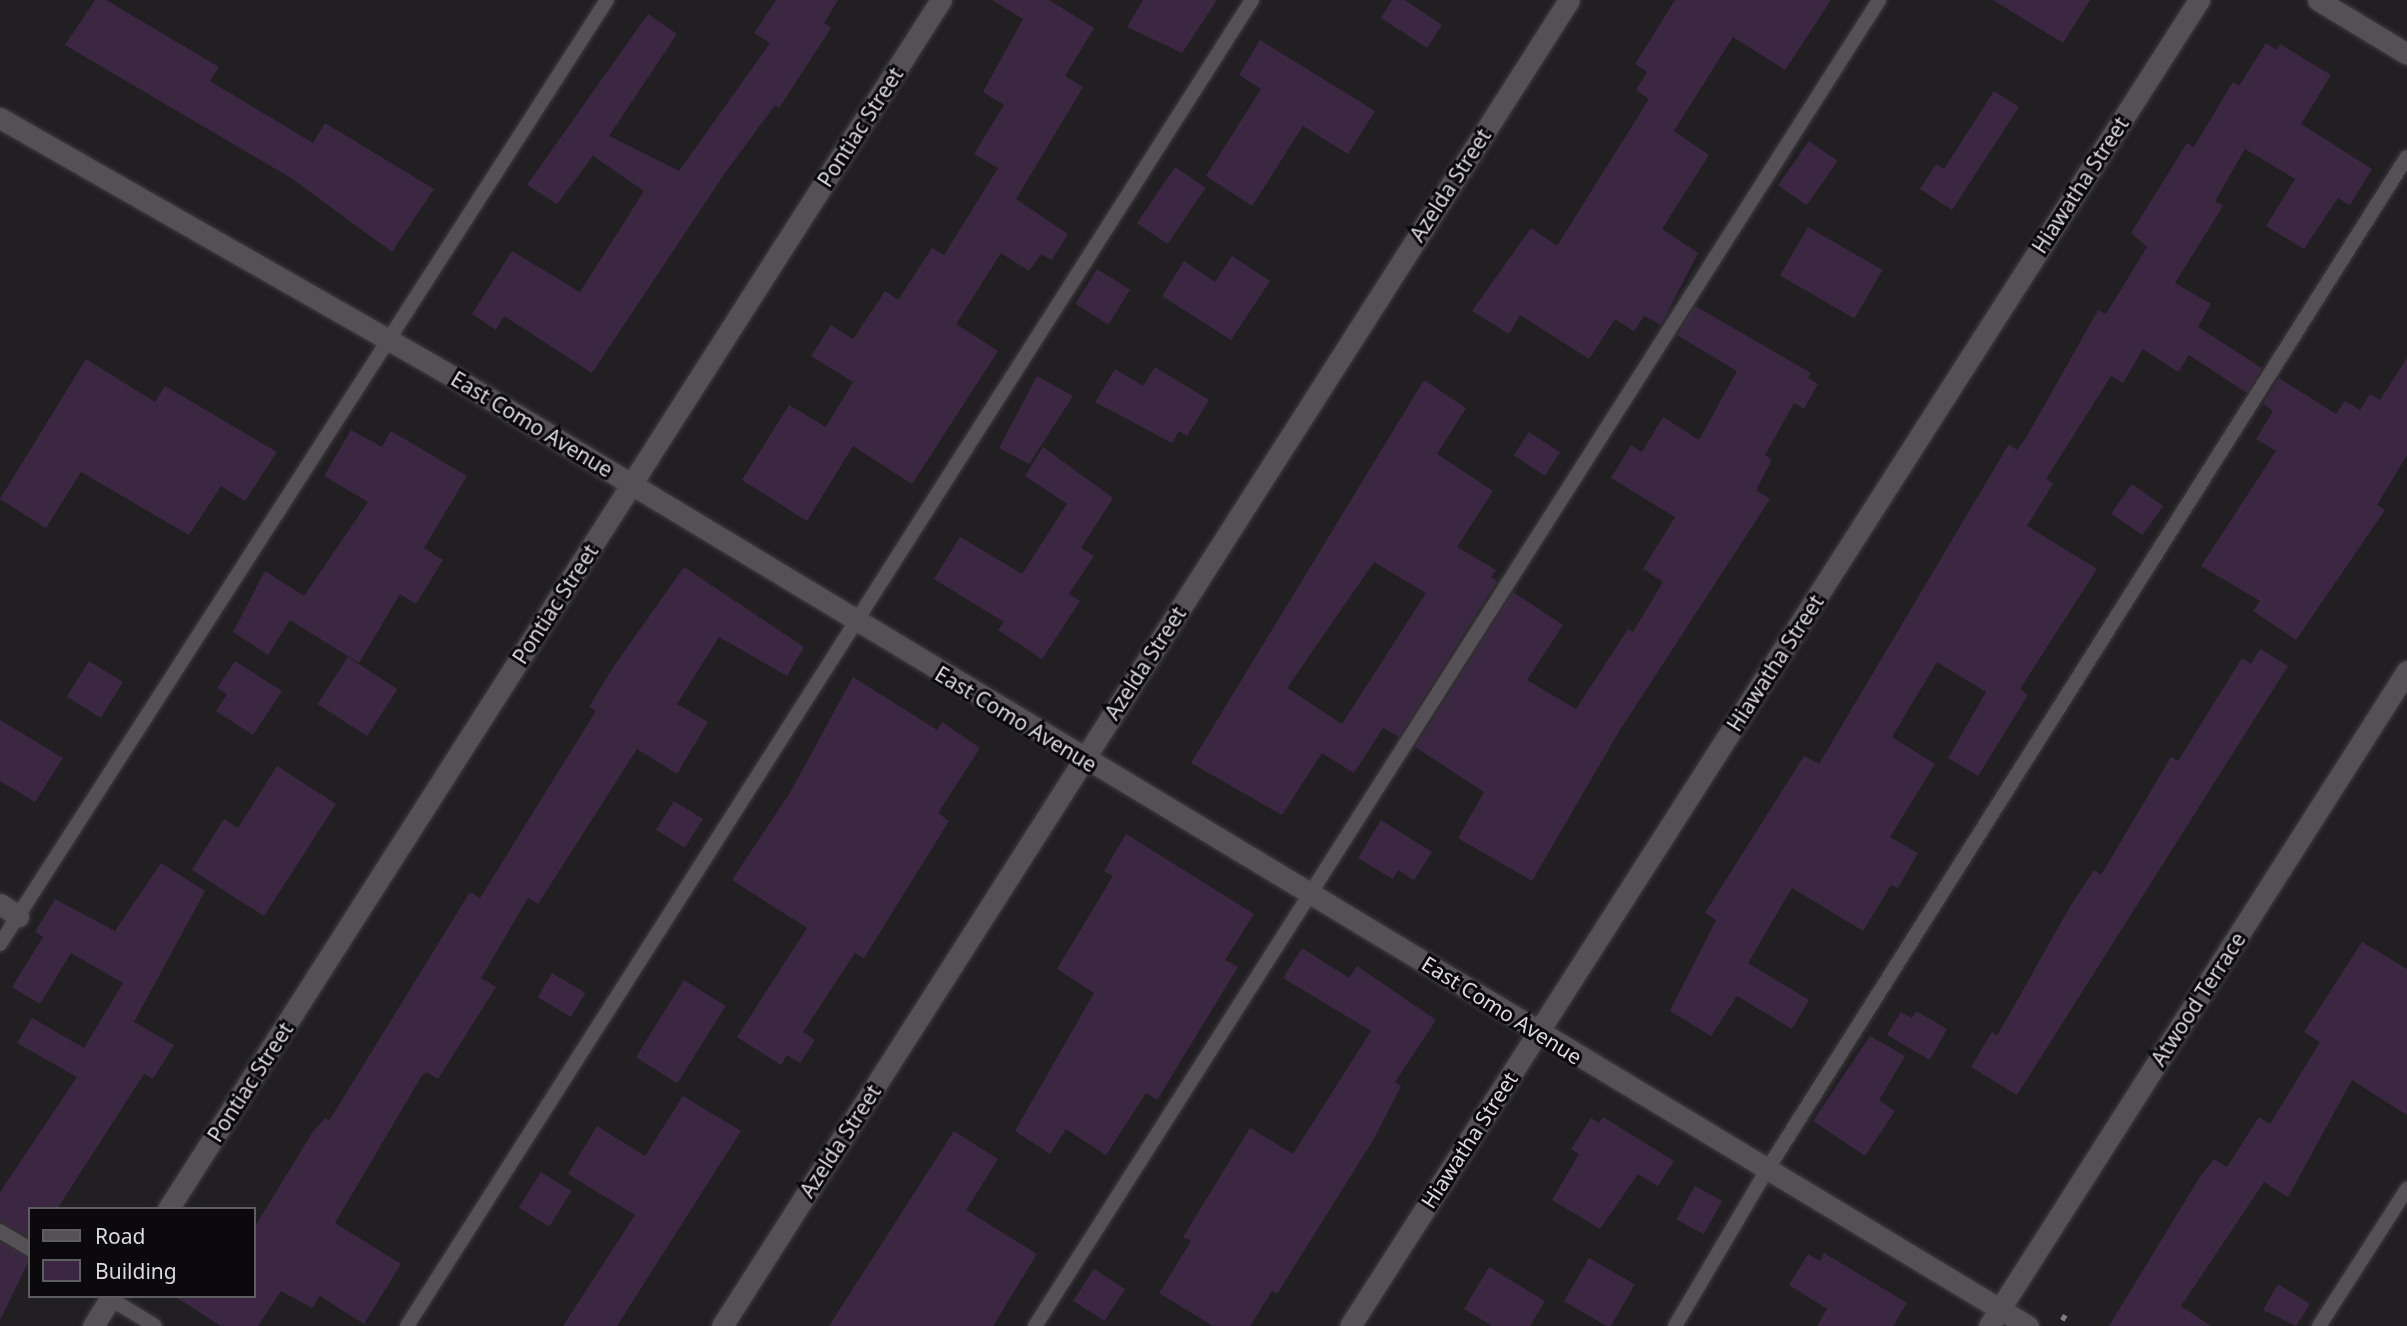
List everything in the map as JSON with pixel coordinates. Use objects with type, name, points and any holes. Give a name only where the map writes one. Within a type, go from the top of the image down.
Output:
[{"type":"street","name":"Pontiac Street","points":[[170,1207],[942,0]]},
{"type":"street","name":"Azelda Street","points":[[722,1326],[1569,0]]},
{"type":"street","name":"Hiawatha Street","points":[[1350,1326],[2199,0]]},
{"type":"street","points":[[2318,0],[2407,54]]},
{"type":"street","name":"East Como Avenue","points":[[0,118],[391,341],[632,484],[1082,760],[1309,893],[1767,1170],[1995,1318],[2028,1326]]},
{"type":"street","name":"Atwood Terrace","points":[[1995,1318],[2407,671]]},
{"type":"street","points":[[0,904],[18,916]]},
{"type":"street","points":[[93,1326],[108,1298]]},
{"type":"lane","points":[[0,944],[391,341],[607,0]]},
{"type":"lane","points":[[407,1326],[1252,0]]},
{"type":"lane","points":[[1035,1326],[1878,0]]},
{"type":"lane","points":[[1675,1326],[1767,1170],[2407,157]]},
{"type":"lane","points":[[2319,1326],[2407,1189]]},
{"type":"lane","points":[[0,1231],[28,1248]]},
{"type":"lane","points":[[111,1298],[155,1326]]},
{"type":"building","points":[[95,0],[106,0],[219,67],[210,81],[313,143],[325,123],[434,189],[392,252],[291,178],[65,45]]},
{"type":"building","points":[[776,0],[838,0],[824,23],[831,28],[779,108],[775,105],[725,173],[592,373],[504,316],[496,330],[472,314],[512,251],[580,292],[644,191],[593,156],[557,204],[527,185],[648,14],[677,34],[609,136],[679,171],[770,43],[754,33]]},
{"type":"building","points":[[992,0],[1049,0],[1094,28],[1065,76],[1083,87],[1016,199],[1068,234],[1052,260],[1041,254],[1029,271],[1001,253],[956,324],[998,351],[912,484],[853,446],[807,521],[742,480],[789,405],[826,427],[853,382],[811,356],[831,325],[853,339],[885,291],[898,300],[932,248],[944,255],[998,168],[974,154],[1004,105],[983,92],[1023,19]]},
{"type":"building","points":[[1143,0],[1217,0],[1182,53],[1127,27]]},
{"type":"building","points":[[1392,0],[1405,0],[1442,25],[1427,48],[1381,18]]},
{"type":"building","points":[[1675,0],[1831,0],[1785,70],[1733,37],[1674,131],[1709,155],[1662,229],[1698,253],[1661,325],[1644,316],[1634,331],[1615,319],[1589,359],[1520,315],[1509,334],[1472,311],[1531,228],[1557,246],[1649,99],[1636,90],[1647,72],[1635,64]]},
{"type":"building","points":[[1993,0],[2090,0],[2063,43]]},
{"type":"building","points":[[1260,40],[1375,111],[1348,154],[1303,126],[1252,206],[1206,176],[1261,89],[1239,75]]},
{"type":"building","points":[[2266,43],[2277,50],[2280,44],[2331,75],[2301,124],[2372,169],[2350,205],[2338,198],[2304,249],[2266,226],[2295,179],[2245,149],[2215,201],[2223,206],[2175,283],[2211,304],[2198,327],[2262,368],[2247,393],[2189,355],[2178,372],[2143,349],[2123,383],[2111,376],[2046,479],[2053,484],[2027,526],[2097,569],[2020,689],[2028,695],[1978,776],[1948,758],[1986,692],[1937,662],[1892,737],[1935,764],[1890,837],[1918,853],[1898,888],[1891,885],[1863,931],[1792,888],[1748,963],[1809,1000],[1792,1029],[1737,996],[1711,1036],[1670,1011],[1716,920],[1705,913],[1804,756],[1819,764],[2009,444],[2017,450],[2027,436],[2098,310],[2106,314],[2147,247],[2131,233],[2187,143],[2194,147],[2233,82],[2239,86]]},
{"type":"building","points":[[1994,91],[2019,107],[1952,210],[1920,189],[1936,164],[1944,169]]},
{"type":"building","points":[[1809,141],[1838,161],[1807,205],[1778,185]]},
{"type":"building","points":[[1175,167],[1206,188],[1168,244],[1137,223]]},
{"type":"building","points":[[1808,227],[1882,270],[1854,318],[1780,275]]},
{"type":"building","points":[[1232,256],[1270,281],[1231,340],[1162,296],[1184,261],[1215,282]]},
{"type":"building","points":[[1097,269],[1130,290],[1108,324],[1075,304]]},
{"type":"building","points":[[1695,306],[1811,373],[1808,378],[1818,384],[1804,409],[1794,403],[1765,455],[1772,460],[1756,490],[1770,499],[1618,733],[1532,881],[1458,838],[1484,792],[1415,747],[1513,592],[1563,625],[1527,680],[1576,709],[1628,629],[1633,632],[1663,582],[1643,569],[1675,517],[1611,478],[1631,445],[1642,452],[1663,417],[1699,440],[1737,371],[1677,335]]},
{"type":"building","points":[[2407,358],[2407,455],[2377,505],[2385,510],[2296,640],[2253,611],[2260,601],[2201,566],[2276,451],[2256,439],[2273,411],[2263,404],[2279,378],[2336,414],[2345,401],[2360,410],[2370,394],[2380,400]]},
{"type":"building","points":[[86,359],[155,402],[165,386],[277,452],[245,501],[221,486],[189,535],[81,472],[46,528],[0,499]]},
{"type":"building","points":[[1155,367],[1209,400],[1187,436],[1179,431],[1172,443],[1095,402],[1115,369],[1143,386]]},
{"type":"building","points":[[1037,376],[1073,396],[1029,464],[999,448]]},
{"type":"building","points":[[1424,380],[1466,408],[1437,454],[1493,491],[1457,547],[1496,570],[1491,577],[1497,581],[1399,737],[1383,728],[1354,773],[1322,753],[1282,815],[1191,763]],"holes":[[[1374,562],[1426,593],[1342,724],[1287,688]]]},
{"type":"building","points":[[351,430],[382,447],[391,431],[467,476],[424,548],[443,560],[416,604],[400,594],[359,663],[290,620],[268,655],[233,632],[265,571],[304,596],[368,502],[324,476]]},
{"type":"building","points":[[1529,432],[1560,452],[1545,476],[1514,455]]},
{"type":"building","points":[[1043,447],[1113,498],[1081,548],[1094,556],[1069,594],[1080,601],[1042,659],[998,630],[1004,622],[934,579],[960,537],[1022,574],[1067,504],[1025,476]]},
{"type":"building","points":[[2132,484],[2163,506],[2142,535],[2111,513]]},
{"type":"building","points":[[684,567],[804,647],[787,676],[719,637],[677,704],[708,722],[677,774],[637,749],[538,904],[528,898],[481,978],[496,987],[438,1079],[426,1072],[421,1077],[335,1223],[401,1264],[364,1324],[320,1296],[312,1308],[281,1291],[258,1326],[221,1326],[177,1298],[256,1298],[256,1225],[312,1133],[325,1118],[329,1121],[470,892],[480,898],[596,711],[589,707],[614,666]]},
{"type":"building","points":[[2260,649],[2288,666],[2017,1095],[1971,1067],[1992,1032],[1997,1036],[2071,905],[2094,870],[2101,875],[2171,757],[2178,761],[2242,658],[2251,664]]},
{"type":"building","points":[[348,657],[397,689],[367,736],[318,704]]},
{"type":"building","points":[[89,661],[123,682],[101,718],[67,697]]},
{"type":"building","points":[[235,661],[282,691],[253,735],[216,711],[227,694],[217,688]]},
{"type":"building","points":[[853,677],[937,730],[942,722],[980,748],[938,813],[949,821],[864,958],[855,953],[803,1032],[815,1040],[800,1063],[787,1055],[781,1065],[737,1037],[807,928],[732,880],[791,791]]},
{"type":"building","points":[[0,720],[63,758],[35,802],[0,781]]},
{"type":"building","points":[[277,766],[336,804],[264,916],[192,870],[224,819],[238,828]]},
{"type":"building","points":[[674,801],[703,819],[685,848],[656,830]]},
{"type":"building","points":[[1381,820],[1432,852],[1414,880],[1398,870],[1393,879],[1358,858]]},
{"type":"building","points":[[1126,834],[1254,914],[1225,960],[1238,967],[1157,1100],[1146,1093],[1106,1155],[1066,1129],[1050,1154],[1015,1131],[1094,993],[1057,969],[1113,876],[1104,871]]},
{"type":"building","points":[[161,863],[205,891],[134,1022],[174,1045],[153,1079],[144,1074],[58,1207],[28,1207],[28,1237],[0,1221],[0,1192],[77,1077],[17,1043],[32,1018],[84,1048],[123,983],[71,953],[40,1004],[12,987],[43,937],[35,932],[55,899],[115,931]]},
{"type":"building","points":[[2362,942],[2407,969],[2407,1115],[2352,1080],[2288,1197],[2264,1182],[2181,1306],[2211,1326],[2109,1326],[2201,1175],[2214,1159],[2227,1167],[2259,1117],[2270,1124],[2320,1042],[2304,1032]]},
{"type":"building","points":[[1302,948],[1349,978],[1357,966],[1436,1020],[1395,1082],[1401,1086],[1375,1137],[1277,1294],[1272,1291],[1250,1326],[1213,1326],[1159,1293],[1191,1241],[1183,1237],[1250,1128],[1293,1154],[1371,1031],[1283,978]]},
{"type":"building","points":[[552,973],[585,993],[571,1017],[538,997]]},
{"type":"building","points":[[684,980],[726,1006],[677,1083],[636,1057]]},
{"type":"building","points":[[1916,1011],[1947,1029],[1930,1060],[1887,1035],[1901,1012],[1912,1018]]},
{"type":"building","points":[[1870,1036],[1905,1056],[1879,1100],[1895,1111],[1865,1156],[1813,1121]]},
{"type":"building","points":[[683,1096],[741,1131],[617,1326],[563,1326],[635,1215],[568,1174],[597,1126],[645,1156]]},
{"type":"building","points":[[1603,1117],[1674,1161],[1658,1186],[1638,1174],[1600,1229],[1552,1200],[1579,1154],[1571,1149],[1591,1118],[1599,1123]]},
{"type":"building","points":[[954,1131],[998,1159],[966,1210],[1037,1254],[993,1326],[829,1326]]},
{"type":"building","points":[[541,1172],[572,1191],[549,1227],[519,1208]]},
{"type":"building","points":[[1695,1186],[1722,1201],[1704,1234],[1677,1219]]},
{"type":"building","points":[[0,1242],[28,1258],[28,1263],[0,1320]]},
{"type":"building","points":[[1824,1253],[1907,1303],[1893,1326],[1817,1326],[1827,1309],[1789,1285],[1808,1254],[1820,1261]]},
{"type":"building","points":[[1589,1258],[1635,1284],[1611,1326],[1564,1301]]},
{"type":"building","points":[[1489,1267],[1545,1301],[1530,1326],[1492,1326],[1464,1309]]},
{"type":"building","points":[[1094,1269],[1125,1289],[1104,1321],[1073,1301]]},
{"type":"building","points":[[2278,1284],[2310,1304],[2296,1326],[2263,1310]]}]
